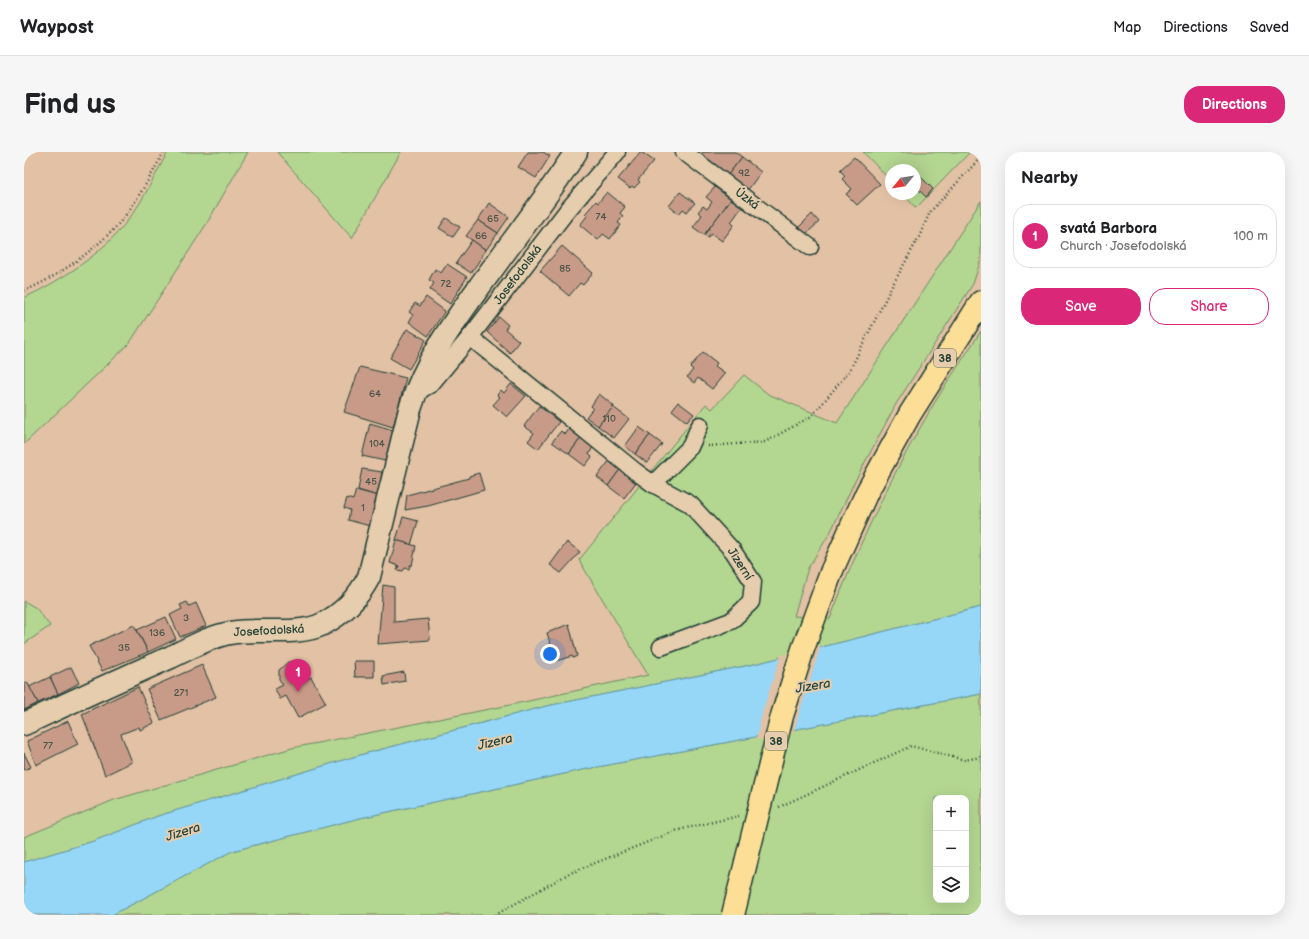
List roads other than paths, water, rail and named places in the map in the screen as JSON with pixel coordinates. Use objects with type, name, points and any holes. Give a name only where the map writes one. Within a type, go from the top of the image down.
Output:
[{"type":"main road","name":"38","points":[[733,915],[782,716],[803,649],[832,570],[867,492],[910,414],[981,302]]},
{"type":"street","name":"Josefodolská","points":[[24,724],[154,664],[229,633],[308,629],[337,616],[350,605],[361,592],[369,577],[415,393],[426,367],[452,324],[576,152]]},
{"type":"street","name":"Josefodolská","points":[[415,393],[431,384],[470,337],[566,212],[617,152]]},
{"type":"street","name":"Úzká","points":[[684,152],[810,247]]},
{"type":"street","name":"Jizerní","points":[[470,337],[653,484],[690,504],[733,551],[753,582],[751,602],[731,621],[661,647]]},
{"type":"street","points":[[653,484],[690,447],[700,425]]},
{"type":"water","name":"Jizera","points":[[981,607],[981,694],[587,769],[360,818],[232,851],[112,915],[24,915],[24,862],[94,841],[158,816],[360,755],[547,706],[755,664]]},
{"type":"place","name":"svatá Barbora","points":[[298,692]]}]
